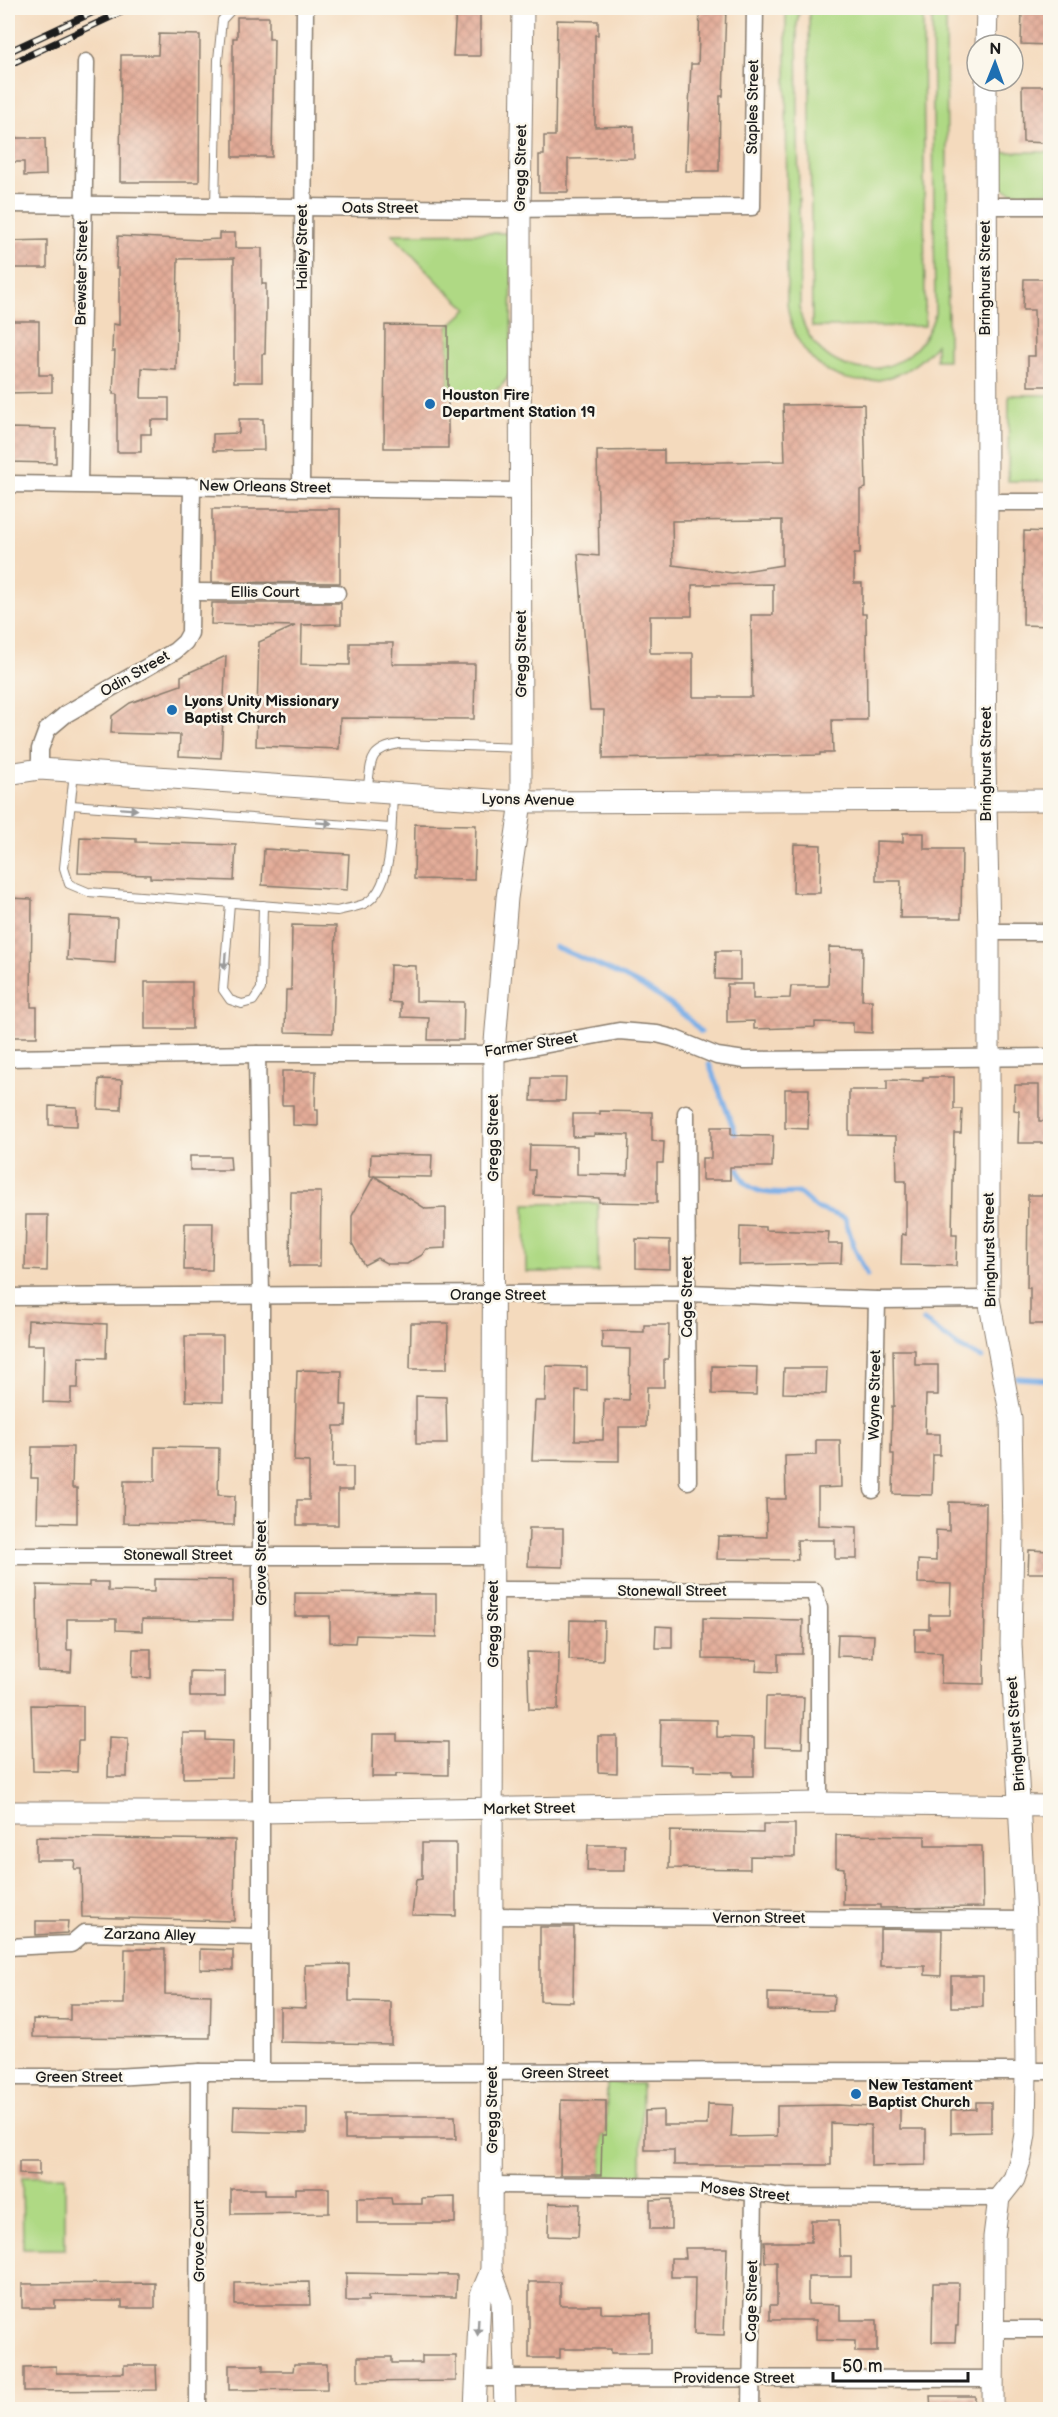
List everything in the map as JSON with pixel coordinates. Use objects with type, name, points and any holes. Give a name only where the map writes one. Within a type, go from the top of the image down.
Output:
[{"type":"street","name":"Hailey Street","points":[[301,487],[302,8]]},
{"type":"street","name":"Gregg Street","points":[[505,2409],[501,2301],[491,2271],[494,1054],[507,898],[521,802],[520,209],[524,8]]},
{"type":"street","name":"Staples Street","points":[[752,207],[755,8]]},
{"type":"street","points":[[986,33],[987,8]]},
{"type":"street","name":"Brewster Street","points":[[79,484],[86,62]]},
{"type":"street","name":"Bringhurst Street","points":[[986,93],[985,800],[989,932],[989,1299],[1011,1418],[1013,1533],[1011,1644],[1021,1806],[1025,1920],[1026,2071],[1025,2134],[1021,2158],[1014,2179],[999,2198],[994,2237],[993,2409]]},
{"type":"street","name":"Oats Street","points":[[8,204],[520,209],[752,207]]},
{"type":"street","points":[[985,207],[1050,206]]},
{"type":"street","name":"New Orleans Street","points":[[8,484],[522,491]]},
{"type":"street","name":"Odin Street","points":[[40,770],[40,749],[47,730],[66,714],[174,651],[185,642],[190,633],[192,486]]},
{"type":"street","points":[[987,502],[1050,501]]},
{"type":"street","name":"Ellis Court","points":[[192,592],[337,593]]},
{"type":"street","name":"Lyons Avenue","points":[[8,774],[40,770],[521,802],[1050,800]]},
{"type":"street","points":[[989,932],[1050,932]]},
{"type":"street","name":"Farmer Street","points":[[8,1058],[257,1054],[494,1054],[619,1031],[657,1034],[717,1056],[745,1060],[1050,1057]]},
{"type":"street","name":"Grove Street","points":[[257,1054],[261,1296],[261,2072]]},
{"type":"street","name":"Cage Street","points":[[686,1113],[688,1481]]},
{"type":"street","name":"Orange Street","points":[[8,1297],[687,1293],[877,1300],[989,1299]]},
{"type":"street","name":"Wayne Street","points":[[873,1490],[877,1300]]},
{"type":"street","name":"Stonewall Street","points":[[8,1556],[493,1556]]},
{"type":"street","name":"Stonewall Street","points":[[493,1590],[814,1591],[819,1608],[819,1803]]},
{"type":"street","name":"Market Street","points":[[8,1812],[261,1812],[819,1803],[1050,1806]]},
{"type":"street","name":"Vernon Street","points":[[492,1916],[1025,1920]]},
{"type":"street","name":"Zarzana Alley","points":[[8,1947],[71,1944],[84,1933],[260,1937]]},
{"type":"street","name":"Green Street","points":[[8,2077],[114,2077],[199,2072],[1050,2071]]},
{"type":"street","name":"Grove Court","points":[[198,2409],[199,2072]]},
{"type":"street","name":"Moses Street","points":[[492,2185],[713,2187],[785,2198],[999,2198]]},
{"type":"street","name":"Cage Street","points":[[751,2409],[754,2192]]},
{"type":"street","name":"Gregg Street","points":[[475,2409],[480,2297],[491,2271]]},
{"type":"street","points":[[993,2329],[1050,2329]]},
{"type":"street","name":"Providence Street","points":[[475,2378],[504,2376],[993,2379]]},
{"type":"lane","points":[[215,207],[218,60],[222,20],[233,8]]},
{"type":"lane","points":[[367,792],[372,758],[382,747],[399,744],[521,748]]},
{"type":"lane","points":[[74,772],[64,868],[69,885],[88,892],[337,911],[366,903],[378,890],[388,869],[393,794]]},
{"type":"lane","points":[[71,805],[390,828]]},
{"type":"lane","points":[[230,903],[223,990],[230,1000],[242,1004],[253,1001],[261,988],[263,905]]},
{"type":"green space","points":[[786,8],[800,8],[797,24],[800,313],[810,338],[826,355],[846,365],[868,369],[889,365],[909,355],[925,337],[935,313],[932,8],[946,8],[948,360],[936,360],[936,344],[915,364],[893,376],[869,381],[846,379],[825,369],[807,353],[794,331],[787,303]]},
{"type":"green space","points":[[809,8],[923,8],[925,326],[812,327]]},
{"type":"green space","points":[[996,152],[1050,152],[1050,192],[1020,193],[1000,186],[995,181]]},
{"type":"green space","points":[[512,233],[511,371],[506,381],[493,392],[477,395],[448,395],[448,327],[468,309],[444,288],[392,234]]},
{"type":"green space","points":[[1009,395],[1050,395],[1050,481],[1008,481]]},
{"type":"green space","points":[[598,1203],[598,1272],[526,1272],[525,1204]]},
{"type":"green space","points":[[607,2083],[642,2084],[641,2177],[601,2177],[602,2135],[606,2135]]},
{"type":"green space","points":[[65,2176],[65,2249],[23,2249],[22,2177]]},
{"type":"building","points":[[456,8],[480,8],[480,56],[453,56]]},
{"type":"building","points":[[700,8],[726,8],[723,96],[720,96],[719,171],[686,171],[691,64],[698,64]]},
{"type":"building","points":[[1022,8],[1050,8],[1050,45],[1025,44],[1025,33],[1021,33]]},
{"type":"building","points":[[237,17],[269,17],[269,39],[274,39],[272,157],[233,157],[233,38],[237,38]]},
{"type":"building","points":[[557,20],[598,21],[598,35],[595,35],[595,127],[634,126],[634,158],[568,159],[568,192],[539,192],[539,155],[544,155],[544,136],[555,136]]},
{"type":"building","points":[[159,34],[200,35],[199,182],[120,182],[121,55],[158,55]]},
{"type":"building","points":[[1025,86],[1050,86],[1050,143],[1023,142],[1022,93],[1025,93]]},
{"type":"building","points":[[10,138],[45,138],[46,175],[24,176],[24,162],[10,162]]},
{"type":"building","points":[[219,233],[235,233],[235,248],[262,248],[262,284],[266,284],[266,310],[262,382],[234,382],[234,258],[178,259],[176,370],[142,368],[141,398],[169,398],[169,420],[151,420],[151,434],[141,434],[141,452],[117,452],[117,394],[113,394],[115,351],[112,351],[113,324],[119,325],[119,268],[116,268],[118,236],[201,240],[219,239]]},
{"type":"building","points":[[47,240],[47,268],[8,268],[8,241]]},
{"type":"building","points":[[1024,279],[1050,279],[1050,386],[1028,386],[1028,356],[1035,356],[1034,310],[1023,310]]},
{"type":"building","points":[[10,321],[39,321],[39,375],[52,375],[52,392],[8,393],[8,365],[11,365]]},
{"type":"building","points":[[385,325],[448,326],[448,448],[384,448]]},
{"type":"building","points":[[864,404],[866,488],[860,490],[860,554],[854,554],[854,583],[862,583],[862,614],[866,614],[867,720],[832,720],[833,753],[820,753],[820,755],[603,759],[604,710],[590,710],[578,554],[599,556],[597,451],[664,450],[664,463],[785,461],[783,405]],"holes":[[[782,520],[782,565],[732,573],[673,565],[672,521]],[[773,584],[773,615],[751,615],[752,697],[693,697],[693,653],[650,653],[650,616],[692,616],[692,585]]]},
{"type":"building","points":[[239,419],[263,419],[264,450],[213,451],[213,434],[239,433]]},
{"type":"building","points":[[8,428],[56,429],[56,463],[8,462]]},
{"type":"building","points":[[212,509],[340,509],[340,583],[212,582]]},
{"type":"building","points":[[1024,531],[1050,532],[1050,626],[1023,625]]},
{"type":"building","points":[[212,603],[341,603],[341,624],[302,625],[301,664],[350,665],[350,643],[393,643],[392,664],[475,664],[474,719],[340,718],[339,749],[256,746],[259,642],[295,626],[211,624]]},
{"type":"building","name":"Lyons Unity Missionary Baptist Church","points":[[226,656],[221,758],[179,756],[180,735],[111,733],[112,716],[130,703],[181,685],[181,676]]},
{"type":"building","points":[[415,824],[476,825],[474,880],[414,879]]},
{"type":"building","points":[[903,833],[924,833],[924,849],[962,849],[961,918],[900,918],[901,881],[876,881],[876,841],[903,842]]},
{"type":"building","points":[[80,837],[136,839],[136,842],[236,845],[234,881],[78,873]]},
{"type":"building","points":[[794,844],[821,845],[820,893],[793,893]]},
{"type":"building","points":[[264,849],[349,854],[347,890],[262,885]]},
{"type":"building","points":[[8,898],[32,899],[31,1007],[37,1007],[37,1037],[8,1037]]},
{"type":"building","points":[[69,916],[117,918],[115,963],[67,960]]},
{"type":"building","points":[[292,925],[336,926],[333,1033],[285,1032],[286,990],[291,990]]},
{"type":"building","points":[[829,947],[863,948],[862,1000],[872,1000],[872,1033],[853,1032],[853,1023],[815,1022],[815,1027],[754,1029],[754,1021],[727,1022],[727,984],[753,984],[753,999],[790,998],[791,986],[828,986]]},
{"type":"building","points":[[716,951],[740,951],[740,980],[715,979]]},
{"type":"building","points":[[390,965],[416,966],[416,1001],[464,1002],[463,1040],[428,1040],[429,1018],[401,1017],[401,1003],[389,1002]]},
{"type":"building","points":[[145,982],[192,982],[192,1029],[145,1029]]},
{"type":"building","points":[[282,1071],[316,1071],[315,1110],[318,1110],[318,1126],[293,1125],[293,1105],[282,1105]]},
{"type":"building","points":[[923,1077],[954,1077],[954,1109],[962,1109],[961,1133],[954,1133],[952,1235],[957,1235],[956,1266],[901,1265],[902,1234],[906,1235],[906,1181],[897,1181],[896,1136],[849,1135],[849,1090],[887,1090],[887,1080],[923,1081]]},
{"type":"building","points":[[532,1078],[566,1078],[565,1101],[531,1101]]},
{"type":"building","points":[[99,1079],[122,1080],[121,1110],[98,1109]]},
{"type":"building","points":[[1015,1085],[1039,1085],[1039,1121],[1050,1121],[1050,1143],[1018,1143],[1019,1111],[1014,1110]]},
{"type":"building","points":[[785,1089],[809,1089],[808,1129],[785,1128]]},
{"type":"building","points":[[49,1106],[77,1107],[77,1126],[49,1125]]},
{"type":"building","points":[[600,1111],[652,1112],[652,1141],[664,1142],[663,1163],[657,1163],[657,1203],[599,1202],[599,1198],[534,1195],[535,1170],[529,1170],[530,1145],[577,1146],[577,1174],[628,1175],[629,1135],[594,1134],[594,1136],[573,1137],[573,1114],[600,1114]]},
{"type":"building","points":[[711,1127],[731,1127],[731,1135],[773,1136],[772,1167],[730,1167],[730,1180],[702,1180],[702,1158],[711,1158]]},
{"type":"building","points":[[371,1154],[432,1155],[431,1177],[370,1176]]},
{"type":"building","points":[[190,1156],[230,1156],[231,1170],[190,1170]]},
{"type":"building","points":[[374,1176],[426,1209],[446,1208],[446,1248],[426,1249],[422,1255],[407,1264],[388,1264],[377,1258],[364,1265],[352,1243],[352,1216]]},
{"type":"building","points":[[291,1192],[321,1192],[320,1266],[290,1266]]},
{"type":"building","points":[[1028,1195],[1050,1195],[1050,1324],[1030,1324],[1030,1288],[1027,1288]]},
{"type":"building","points":[[26,1215],[48,1215],[47,1271],[25,1270]]},
{"type":"building","points":[[185,1223],[213,1223],[212,1270],[184,1270]]},
{"type":"building","points":[[740,1226],[765,1227],[765,1230],[829,1232],[828,1244],[842,1244],[841,1263],[739,1265]]},
{"type":"building","points":[[636,1239],[670,1240],[670,1269],[636,1268]]},
{"type":"building","points":[[28,1320],[107,1324],[106,1358],[79,1357],[78,1388],[71,1388],[71,1403],[43,1402],[44,1345],[27,1345]]},
{"type":"building","points":[[411,1323],[448,1323],[447,1369],[410,1369]]},
{"type":"building","points":[[644,1325],[669,1325],[668,1359],[664,1359],[664,1387],[647,1387],[646,1427],[619,1427],[619,1461],[532,1460],[535,1401],[545,1401],[546,1366],[587,1367],[587,1391],[576,1390],[575,1440],[603,1440],[604,1399],[629,1400],[630,1349],[602,1348],[602,1331],[644,1332]]},
{"type":"building","points":[[185,1336],[223,1336],[223,1402],[186,1401]]},
{"type":"building","points":[[893,1350],[915,1350],[915,1365],[938,1365],[938,1395],[926,1395],[925,1434],[940,1434],[940,1455],[933,1455],[932,1495],[893,1494],[894,1454],[891,1454],[892,1406],[894,1407]]},
{"type":"building","points":[[712,1366],[757,1367],[756,1395],[712,1394]]},
{"type":"building","points":[[784,1368],[827,1368],[826,1394],[783,1393]]},
{"type":"building","points":[[297,1370],[342,1371],[341,1405],[347,1405],[346,1426],[334,1426],[333,1467],[353,1467],[353,1490],[338,1490],[338,1525],[297,1525],[297,1500],[309,1500],[309,1462],[294,1461]]},
{"type":"building","points":[[416,1396],[446,1397],[447,1444],[416,1444]]},
{"type":"building","points":[[816,1440],[840,1440],[841,1487],[818,1488],[818,1525],[857,1527],[857,1559],[835,1559],[835,1540],[797,1540],[798,1560],[717,1559],[718,1536],[767,1537],[766,1499],[786,1499],[785,1456],[816,1455]]},
{"type":"building","points":[[32,1447],[73,1447],[72,1488],[77,1488],[77,1523],[37,1522],[38,1478],[31,1478]]},
{"type":"building","points":[[155,1447],[219,1448],[218,1495],[235,1496],[234,1525],[123,1523],[124,1481],[155,1481]]},
{"type":"building","points":[[949,1502],[986,1503],[984,1684],[941,1683],[942,1653],[915,1652],[915,1629],[929,1629],[929,1615],[950,1615],[951,1584],[918,1583],[918,1560],[936,1561],[936,1530],[949,1531]]},
{"type":"building","points":[[529,1528],[563,1528],[563,1567],[528,1566]]},
{"type":"building","points":[[1029,1550],[1050,1551],[1050,1573],[1028,1573]]},
{"type":"building","points":[[154,1579],[233,1580],[233,1620],[142,1619],[142,1631],[116,1630],[116,1619],[67,1619],[67,1650],[72,1650],[71,1672],[38,1671],[37,1585],[89,1586],[89,1582],[108,1582],[108,1591],[154,1592]]},
{"type":"building","points":[[295,1593],[436,1594],[436,1637],[356,1635],[355,1643],[330,1642],[330,1616],[295,1616]]},
{"type":"building","points":[[703,1618],[803,1620],[802,1654],[778,1654],[778,1672],[756,1671],[757,1660],[703,1659]]},
{"type":"building","points":[[570,1620],[604,1621],[603,1661],[569,1660]]},
{"type":"building","points":[[656,1626],[672,1627],[672,1648],[655,1648]]},
{"type":"building","points":[[838,1634],[874,1635],[873,1657],[837,1656]]},
{"type":"building","points":[[133,1649],[151,1649],[151,1678],[132,1677]]},
{"type":"building","points":[[527,1652],[559,1653],[558,1710],[529,1709]]},
{"type":"building","points":[[190,1671],[225,1672],[225,1697],[190,1697]]},
{"type":"building","points":[[766,1697],[804,1697],[802,1748],[765,1747]]},
{"type":"building","points":[[31,1705],[83,1706],[83,1741],[78,1741],[77,1772],[33,1771]]},
{"type":"building","points":[[661,1719],[717,1720],[717,1737],[754,1738],[754,1776],[733,1776],[733,1772],[694,1771],[694,1765],[660,1764]]},
{"type":"building","points":[[183,1733],[206,1733],[206,1740],[233,1741],[232,1777],[183,1778]]},
{"type":"building","points":[[373,1734],[397,1734],[397,1741],[448,1742],[448,1775],[396,1774],[396,1777],[372,1777]]},
{"type":"building","points":[[598,1736],[617,1736],[617,1773],[598,1772]]},
{"type":"building","points":[[109,1737],[128,1738],[127,1777],[108,1777]]},
{"type":"building","points":[[763,1824],[795,1824],[795,1857],[750,1856],[750,1869],[669,1868],[670,1831],[763,1833]]},
{"type":"building","points":[[836,1835],[925,1836],[925,1846],[982,1846],[983,1907],[880,1908],[880,1905],[843,1905],[844,1868],[836,1867]]},
{"type":"building","points":[[36,1837],[235,1840],[234,1921],[82,1917],[81,1869],[74,1869],[75,1860],[36,1860]]},
{"type":"building","points":[[422,1843],[456,1843],[456,1916],[412,1915],[416,1880],[422,1879]]},
{"type":"building","points":[[588,1845],[625,1845],[625,1871],[587,1871]]},
{"type":"building","points":[[36,1921],[68,1921],[67,1933],[36,1935]]},
{"type":"building","points":[[540,1927],[574,1927],[573,2002],[540,2001]]},
{"type":"building","points":[[880,1929],[942,1930],[941,1976],[925,1975],[925,1966],[880,1966]]},
{"type":"building","points":[[125,1949],[165,1949],[165,1994],[211,1995],[210,2038],[33,2037],[33,2019],[70,2020],[70,2004],[124,2004]]},
{"type":"building","points":[[200,1949],[233,1950],[233,1970],[200,1969]]},
{"type":"building","points":[[349,1964],[349,2001],[391,2002],[391,2044],[280,2042],[280,2007],[306,2008],[305,1965]]},
{"type":"building","points":[[951,1976],[983,1976],[983,2007],[951,2007]]},
{"type":"building","points":[[768,1993],[834,1995],[833,2011],[768,2010]]},
{"type":"building","points":[[561,2100],[606,2101],[606,2135],[602,2135],[601,2175],[560,2175]]},
{"type":"building","points":[[976,2102],[991,2102],[991,2132],[951,2133],[951,2110],[976,2109]]},
{"type":"building","points":[[708,2104],[733,2105],[731,2137],[777,2136],[777,2106],[870,2107],[870,2104],[900,2104],[900,2129],[926,2129],[926,2165],[871,2166],[871,2125],[831,2123],[831,2165],[674,2165],[674,2150],[645,2150],[645,2111],[663,2110],[663,2125],[707,2125]]},
{"type":"building","points":[[234,2106],[307,2108],[307,2133],[233,2131]]},
{"type":"building","points":[[345,2116],[455,2116],[456,2139],[345,2139]]},
{"type":"building","points":[[19,2161],[39,2161],[39,2175],[19,2174]]},
{"type":"building","points":[[295,2188],[329,2188],[329,2213],[231,2214],[231,2189],[265,2189],[265,2195],[295,2195]]},
{"type":"building","points":[[455,2197],[455,2223],[357,2223],[357,2198],[391,2198],[392,2204],[422,2204],[422,2198]]},
{"type":"building","points":[[671,2199],[671,2229],[650,2229],[650,2200]]},
{"type":"building","points":[[549,2203],[580,2204],[578,2237],[548,2236]]},
{"type":"building","points":[[811,2220],[839,2220],[840,2257],[851,2257],[851,2277],[808,2277],[808,2304],[840,2305],[840,2320],[877,2320],[877,2352],[855,2352],[855,2341],[816,2340],[816,2320],[770,2320],[770,2305],[777,2305],[777,2262],[765,2262],[764,2242],[811,2242]]},
{"type":"building","points":[[685,2248],[727,2248],[724,2335],[694,2334],[695,2277],[671,2277],[671,2258],[686,2258]]},
{"type":"building","points":[[346,2273],[457,2275],[456,2297],[368,2296],[368,2301],[346,2301]]},
{"type":"building","points":[[309,2282],[310,2305],[235,2305],[235,2283]]},
{"type":"building","points":[[529,2282],[560,2282],[560,2305],[601,2305],[601,2313],[651,2314],[651,2353],[611,2353],[611,2349],[560,2349],[560,2358],[529,2358]]},
{"type":"building","points":[[155,2283],[155,2308],[122,2308],[122,2301],[55,2301],[55,2308],[22,2308],[22,2284]]},
{"type":"building","points":[[933,2283],[959,2283],[958,2326],[956,2326],[955,2342],[932,2342]]},
{"type":"building","points":[[422,2356],[456,2356],[456,2381],[358,2382],[358,2357],[392,2357],[392,2363],[422,2363]]},
{"type":"building","points":[[294,2364],[327,2364],[327,2389],[229,2390],[229,2365],[263,2365],[263,2371],[293,2371]]},
{"type":"building","points":[[124,2365],[156,2365],[157,2390],[24,2391],[24,2367],[56,2366],[56,2373],[124,2373]]},
{"type":"building","points":[[930,2396],[975,2396],[975,2409],[931,2409]]},
{"type":"waterway","points":[[555,947],[613,972],[651,992],[686,1017],[701,1032]]},
{"type":"waterway","points":[[709,1064],[735,1132],[736,1141]]},
{"type":"waterway","points":[[737,1160],[739,1172],[751,1187],[768,1193],[799,1193],[816,1208],[845,1218],[854,1247],[867,1275]]},
{"type":"waterway","points":[[923,1320],[959,1347],[982,1358]]},
{"type":"waterway","points":[[1017,1378],[1050,1380]]},
{"type":"railway","points":[[8,52],[102,8]]},
{"type":"railway","points":[[8,65],[130,8]]},
{"type":"place","name":"Houston Fire Department Station 19","points":[[430,404]]},
{"type":"place","name":"Lyons Unity Missionary Baptist Church","points":[[172,710]]},
{"type":"place","name":"New Testament Baptist Church","points":[[856,2094]]}]
